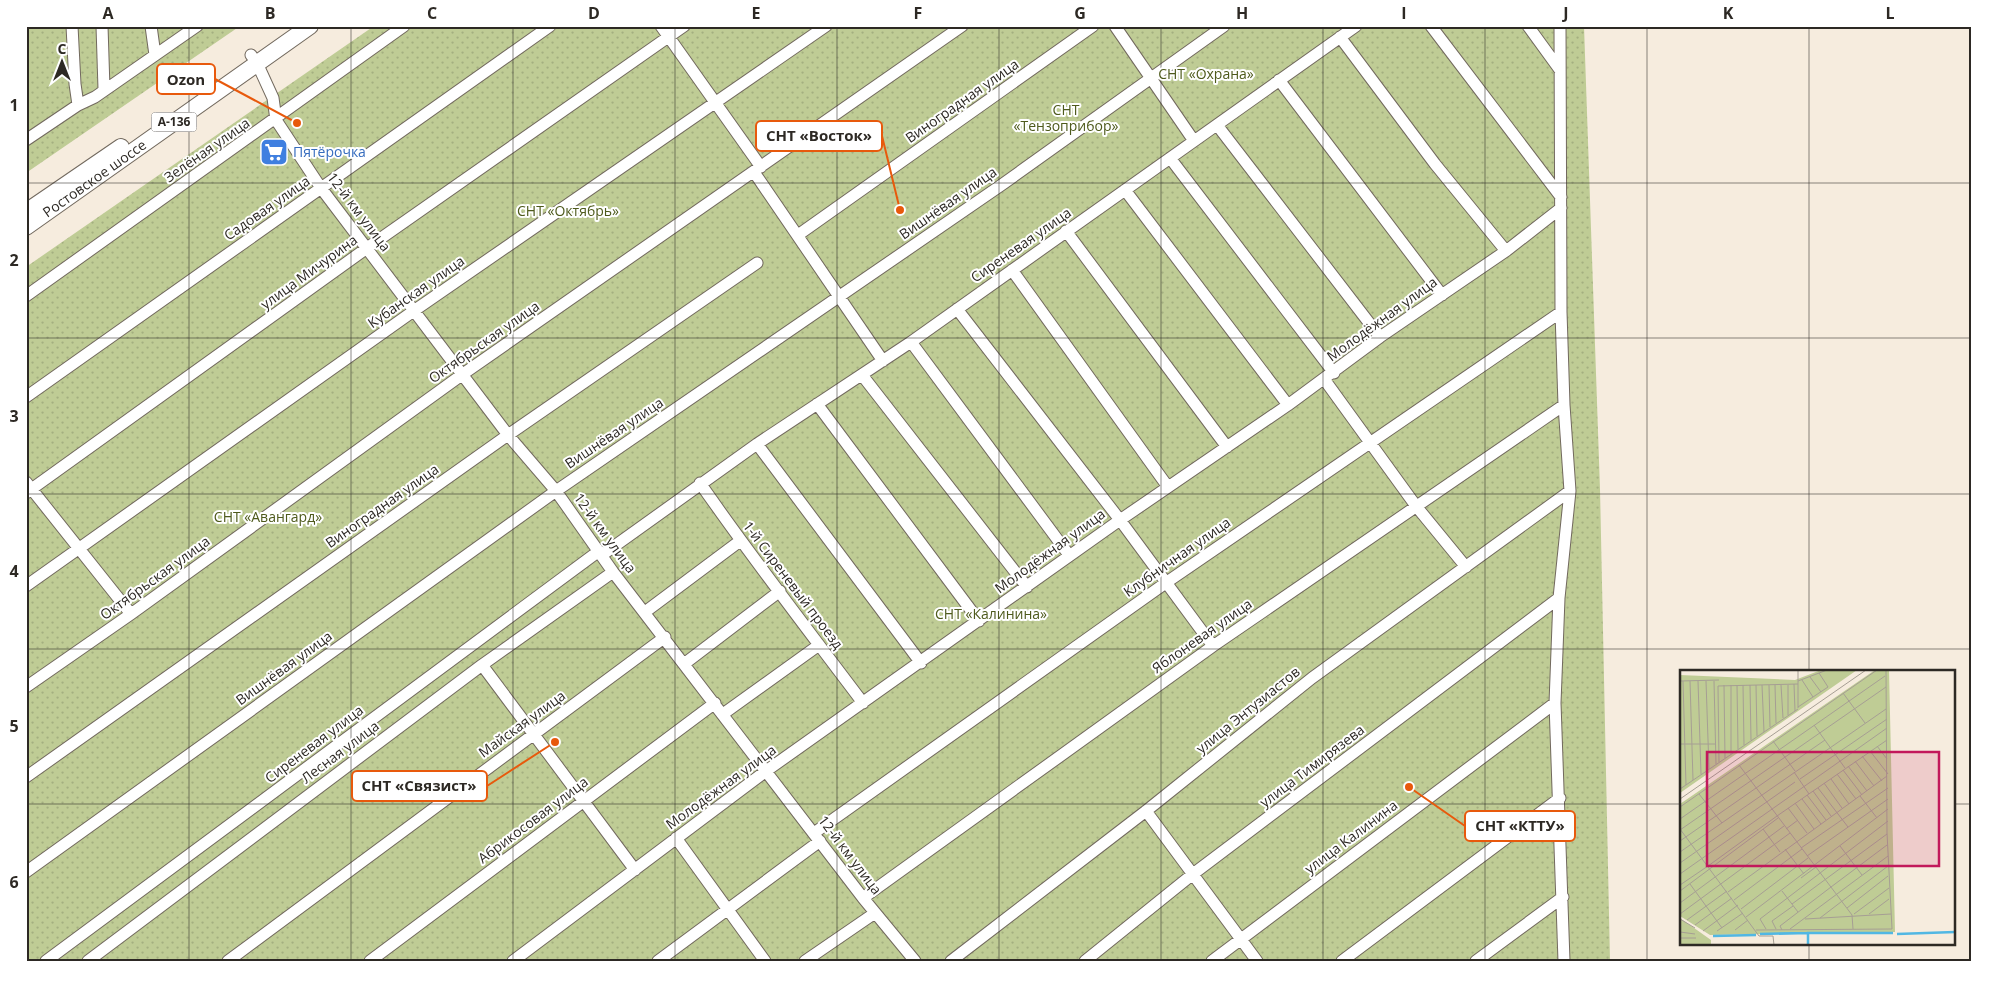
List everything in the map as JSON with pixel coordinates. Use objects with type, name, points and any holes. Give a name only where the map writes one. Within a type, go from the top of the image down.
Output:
[{"type":"highway","name":"Ростовское шоссе","points":[[26,227],[254,59],[292,26]]},
{"type":"highway","name":"Ростовское шоссе","points":[[26,212],[254,59],[310,26]]},
{"type":"street","points":[[72,26],[78,105]]},
{"type":"street","points":[[102,26],[104,89]]},
{"type":"street","points":[[151,26],[155,55]]},
{"type":"street","points":[[26,140],[78,105],[95,97],[197,26]]},
{"type":"street","name":"Зелёная улица","points":[[26,296],[276,120],[404,26]]},
{"type":"street","name":"Садовая улица","points":[[26,397],[550,26]]},
{"type":"street","points":[[661,26],[714,103],[798,234],[883,361]]},
{"type":"street","name":"улица Мичурина","points":[[28,488],[684,26]]},
{"type":"street","name":"Кубанская улица","points":[[26,586],[416,310],[826,26]]},
{"type":"street","name":"Октябрьская улица","points":[[26,687],[131,614],[463,374],[962,26]]},
{"type":"street","name":"Виноградная улица","points":[[798,234],[1093,26]]},
{"type":"street","points":[[1115,26],[1152,77],[1194,141]]},
{"type":"street","name":"Вишнёвая улица","points":[[26,872],[556,491],[1000,186],[1224,26]]},
{"type":"street","name":"Сиреневая улица","points":[[46,961],[601,553],[756,444],[911,342],[1356,26]]},
{"type":"street","points":[[1431,26],[1561,202]]},
{"type":"street","points":[[1528,26],[1560,70]]},
{"type":"street","points":[[1560,26],[1560,312],[1570,491],[1559,598],[1556,702],[1564,961]]},
{"type":"street","points":[[1340,37],[1435,164],[1506,252]]},
{"type":"street","points":[[254,59],[273,98],[276,120]]},
{"type":"street","points":[[1279,80],[1442,295]]},
{"type":"street","name":"12-й км улица","points":[[276,120],[321,188],[416,310],[508,435],[556,491],[613,572],[863,898],[915,961]]},
{"type":"street","points":[[1217,124],[1380,337]]},
{"type":"street","points":[[1170,158],[1334,373]]},
{"type":"street","points":[[1125,190],[1288,405]]},
{"type":"street","name":"Молодёжная улица","points":[[513,961],[766,771],[921,663],[1069,555],[1334,373],[1380,337],[1506,252],[1561,202]]},
{"type":"street","points":[[1066,231],[1227,447]]},
{"type":"street","name":"Виноградная улица","points":[[26,778],[508,435],[757,263]]},
{"type":"street","points":[[1012,270],[1168,487]]},
{"type":"street","points":[[957,309],[1120,520],[1213,646]]},
{"type":"street","name":"Клубничная улица","points":[[658,961],[817,837],[1167,582],[1560,312]]},
{"type":"street","points":[[911,342],[1069,555]]},
{"type":"street","points":[[862,375],[1027,587]]},
{"type":"street","points":[[1324,380],[1416,506],[1466,567]]},
{"type":"street","points":[[818,404],[979,621]]},
{"type":"street","name":"Яблоневая улица","points":[[863,898],[1213,646],[1564,405]]},
{"type":"street","points":[[756,444],[921,663]]},
{"type":"street","name":"1-й Сиреневый проезд","points":[[700,483],[740,541],[780,591],[863,703]]},
{"type":"street","points":[[28,488],[131,614]]},
{"type":"street","name":"улица Энтузиастов","points":[[951,961],[1146,811],[1312,678],[1570,491]]},
{"type":"street","points":[[645,612],[740,541]]},
{"type":"street","name":"Лесная улица","points":[[88,961],[482,665],[613,572]]},
{"type":"street","points":[[684,664],[780,591]]},
{"type":"street","name":"улица Тимирязева","points":[[1085,961],[1193,874],[1559,598]]},
{"type":"street","name":"Майская улица","points":[[228,961],[665,638]]},
{"type":"street","points":[[723,714],[819,645]]},
{"type":"street","points":[[482,665],[582,802],[635,870]]},
{"type":"street","name":"улица Калинина","points":[[1212,961],[1556,702]]},
{"type":"street","name":"Абрикосовая улица","points":[[370,961],[715,703]]},
{"type":"street","points":[[1342,961],[1560,798]]},
{"type":"street","points":[[1146,811],[1257,961]]},
{"type":"street","points":[[676,838],[765,961]]},
{"type":"street","points":[[1476,961],[1563,897]]},
{"type":"street","points":[[806,961],[875,913]]},
{"type":"green space","points":[[26,26],[240,26],[26,173]]},
{"type":"green space","points":[[374,26],[1584,26],[1600,489],[1610,961],[26,961],[26,267]]},
{"type":"place","name":"Ozon","points":[[297,123]]},
{"type":"place","name":"Пятёрочка","points":[[274,152]]},
{"type":"place","name":"СНТ «Восток»","points":[[900,210]]},
{"type":"place","name":"СНТ «Связист»","points":[[555,742]]},
{"type":"place","name":"СНТ «КТТУ»","points":[[1409,787]]},
{"type":"park label","name":"СНТ «Охрана»","points":[[1206,74]]},
{"type":"park label","name":"СНТ «Тензоприбор»","points":[[1066,118]]},
{"type":"park label","name":"СНТ «Октябрь»","points":[[568,211]]},
{"type":"park label","name":"СНТ «Авангард»","points":[[268,517]]},
{"type":"park label","name":"СНТ «Калинина»","points":[[991,614]]}]
